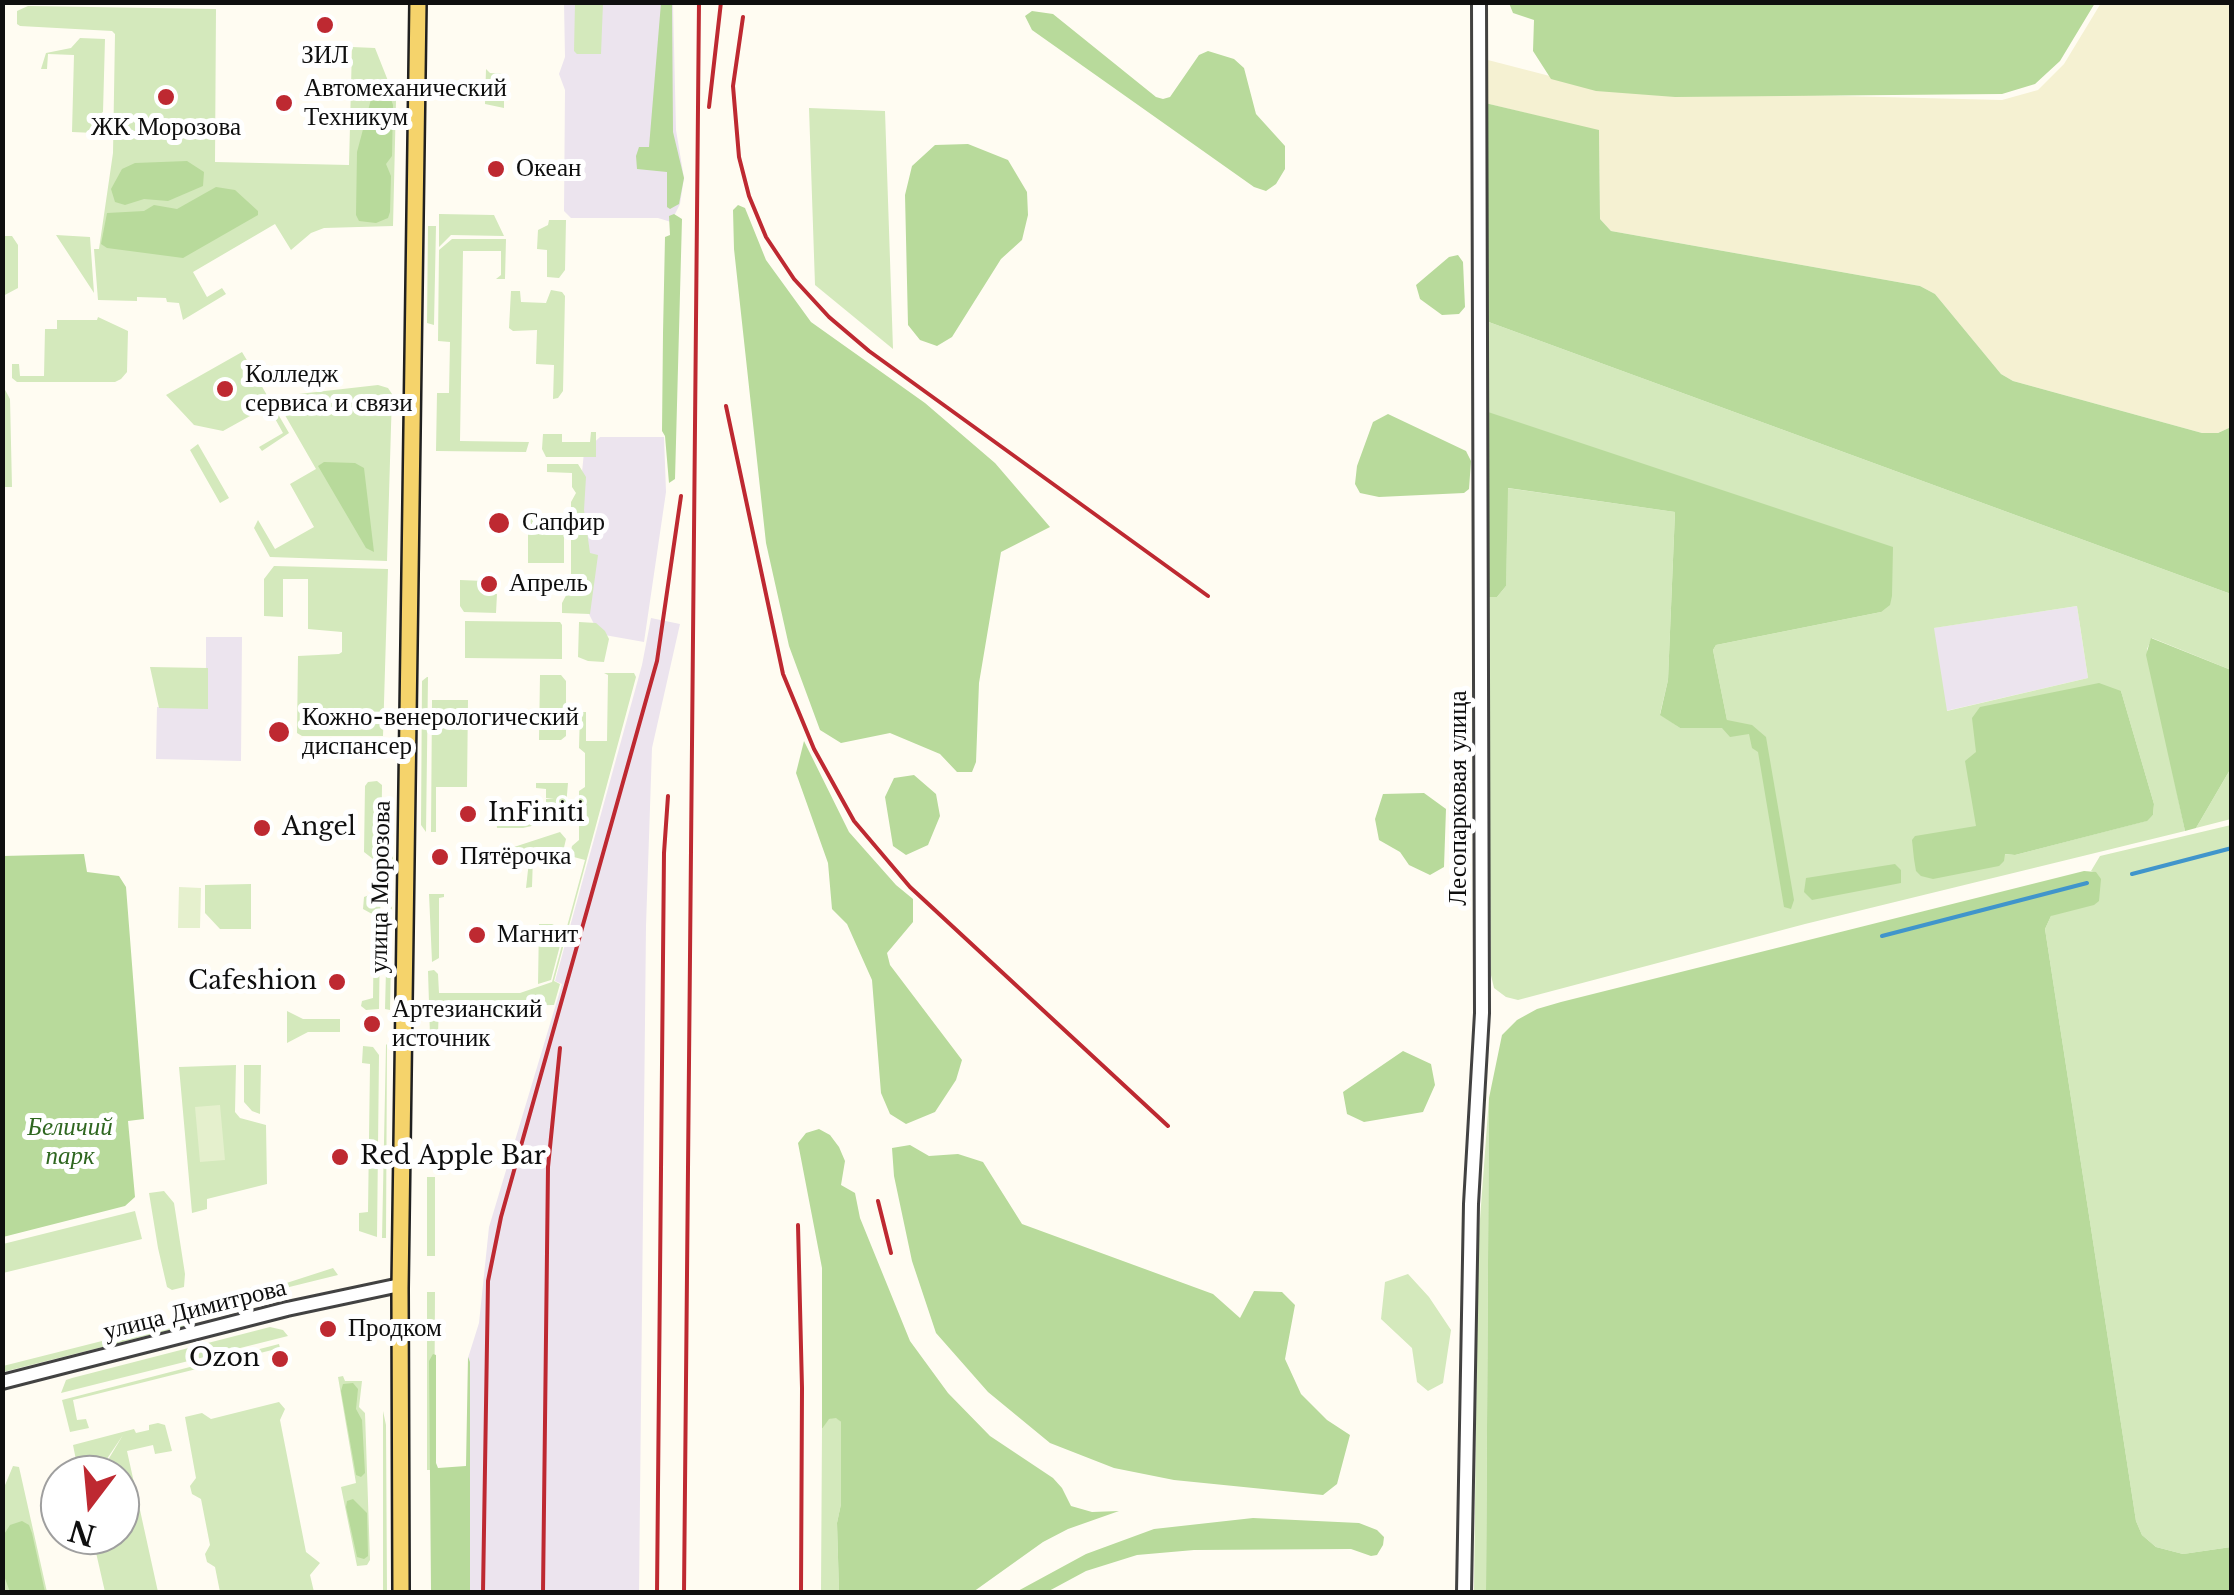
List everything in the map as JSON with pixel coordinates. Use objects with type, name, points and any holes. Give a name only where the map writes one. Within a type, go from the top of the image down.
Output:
[{"type":"main road","name":"улица Морозова","points":[[402,1592],[400,1286],[418,2]]},
{"type":"street","name":"Лесопарковая улица","points":[[1464,1592],[1471,1204],[1482,1014],[1479,2]]},
{"type":"street","name":"улица Димитрова","points":[[2,1382],[287,1309],[400,1286]]},
{"type":"shaded area","points":[[564,3],[673,3],[676,130],[684,178],[680,204],[671,222],[658,218],[571,218],[564,211],[565,90],[559,74],[565,57]]},
{"type":"shaded area","points":[[2101,3],[2231,3],[2231,427],[2218,433],[2202,433],[2013,381],[2001,374],[1935,294],[1920,286],[1611,231],[1600,219],[1599,131],[1485,103],[1484,59],[1604,90],[2002,100],[2038,90],[2064,64]]},
{"type":"shaded area","points":[[600,437],[664,437],[666,492],[644,642],[599,634],[587,610],[578,513],[584,452]]},
{"type":"shaded area","points":[[2077,606],[2088,678],[1946,711],[1933,628]]},
{"type":"shaded area","points":[[651,618],[680,624],[652,748],[646,926],[639,1592],[468,1592],[468,1358],[479,1323],[489,1227],[562,984],[555,981],[642,665]]},
{"type":"shaded area","points":[[206,637],[242,637],[241,761],[156,759],[157,707],[206,707]]},
{"type":"green space","points":[[575,3],[603,3],[601,54],[574,51]]},
{"type":"green space","points":[[661,3],[672,3],[673,132],[684,178],[679,204],[670,209],[667,172],[637,169],[636,156],[639,147],[649,147]]},
{"type":"green space","points":[[1509,3],[2095,3],[2060,61],[2035,84],[2002,94],[1675,97],[1596,91],[1551,79],[1533,51],[1534,20],[1513,13]]},
{"type":"green space","points":[[28,6],[216,9],[215,162],[349,165],[352,47],[375,48],[396,101],[393,226],[324,228],[311,233],[291,250],[275,224],[193,272],[207,297],[222,288],[226,294],[183,320],[179,303],[167,302],[166,298],[98,300],[94,249],[99,249],[113,153],[115,34],[20,26],[17,11]]},
{"type":"green space","points":[[1032,11],[1053,14],[1163,99],[1170,97],[1199,55],[1208,51],[1234,59],[1244,68],[1256,114],[1285,146],[1285,169],[1276,184],[1266,191],[1254,187],[1032,30],[1025,16]]},
{"type":"green space","points":[[80,38],[105,39],[103,112],[97,116],[95,133],[72,132],[74,55],[48,54],[47,69],[41,69],[46,53],[71,48]]},
{"type":"green space","points":[[486,69],[504,74],[504,108],[485,104]]},
{"type":"green space","points":[[381,82],[387,87],[393,105],[392,156],[386,164],[391,176],[390,212],[388,218],[376,223],[359,221],[356,215],[357,152],[374,88]]},
{"type":"green space","points":[[1485,103],[1599,130],[1600,219],[1611,231],[1920,286],[1935,294],[2001,374],[2013,381],[2202,433],[2218,433],[2231,427],[2231,594],[1486,321]]},
{"type":"green space","points":[[809,108],[885,111],[893,349],[815,285]]},
{"type":"green space","points":[[968,144],[1008,160],[1027,192],[1028,215],[1022,240],[1001,259],[952,337],[937,346],[920,340],[908,325],[905,195],[912,166],[935,145]]},
{"type":"green space","points":[[187,161],[204,172],[203,186],[168,201],[144,199],[125,205],[115,202],[111,189],[122,169],[135,163]]},
{"type":"green space","points":[[216,187],[235,190],[258,215],[183,258],[101,244],[107,213],[144,211],[154,205],[177,209]]},
{"type":"green space","points":[[738,205],[745,208],[766,260],[811,322],[925,403],[995,463],[1050,527],[1001,552],[979,683],[976,762],[972,772],[957,772],[940,754],[890,733],[841,743],[820,730],[789,646],[766,543],[734,249],[733,210]]},
{"type":"green space","points":[[439,214],[494,215],[504,236],[451,235],[439,247]]},
{"type":"green space","points":[[674,214],[682,219],[675,479],[669,483],[662,431],[663,333],[665,237],[670,235],[669,216]]},
{"type":"green space","points":[[549,220],[566,220],[565,270],[559,278],[547,277],[547,250],[537,249],[538,230],[548,225]]},
{"type":"green space","points":[[428,226],[436,226],[434,325],[427,323]]},
{"type":"green space","points":[[56,235],[90,237],[94,293]]},
{"type":"green space","points":[[2,236],[12,236],[18,245],[18,288],[3,296],[3,386],[10,399],[12,487],[2,487]]},
{"type":"green space","points":[[452,239],[506,239],[505,279],[496,279],[501,275],[501,251],[463,251],[460,441],[529,442],[526,452],[436,451],[437,393],[449,393],[450,342],[438,341],[439,250]]},
{"type":"green space","points":[[1458,255],[1463,262],[1465,307],[1459,314],[1442,315],[1420,299],[1416,285],[1449,257]]},
{"type":"green space","points":[[551,290],[565,296],[563,391],[553,399],[554,365],[536,364],[537,330],[509,328],[511,291],[520,291],[521,302],[546,303]]},
{"type":"green space","points":[[98,317],[128,331],[127,372],[121,379],[17,382],[12,378],[12,364],[19,364],[20,376],[44,376],[45,329],[57,329],[57,320]]},
{"type":"green space","points":[[1486,321],[2231,594],[2231,670],[2152,638],[2147,649],[2185,831],[1805,924],[1518,1000],[1506,997],[1494,988],[1491,975],[1487,597],[1497,597],[1506,586],[1507,488],[1675,512],[1668,680],[1660,714],[1680,728],[1722,728],[1727,720],[1713,650],[1716,645],[1881,612],[1485,411]],"holes":[[[2077,606],[2088,678],[1947,711],[1934,628]],[[2121,691],[2154,804],[2153,815],[2146,821],[2015,855],[2004,854]]]},
{"type":"green space","points":[[242,352],[248,362],[253,360],[250,366],[289,433],[262,451],[259,447],[283,433],[268,406],[223,431],[194,425],[166,395]]},
{"type":"green space","points":[[378,385],[392,394],[387,561],[270,557],[254,528],[258,520],[275,549],[314,527],[290,484],[316,469],[278,403],[281,396]]},
{"type":"green space","points":[[1485,411],[1893,547],[1892,596],[1890,605],[1881,612],[1716,645],[1713,650],[1727,720],[1752,725],[1766,737],[1794,900],[1791,909],[1784,907],[1758,752],[1752,748],[1749,734],[1730,737],[1722,728],[1680,728],[1660,715],[1668,680],[1675,512],[1508,488],[1506,586],[1497,597],[1487,597]]},
{"type":"green space","points":[[1388,414],[1466,451],[1471,461],[1469,489],[1464,493],[1379,497],[1360,493],[1355,484],[1357,466],[1373,422]]},
{"type":"green space","points":[[591,432],[596,432],[596,457],[546,457],[542,449],[543,434],[562,434],[562,442],[590,442]]},
{"type":"green space","points":[[198,444],[229,498],[220,503],[190,450]]},
{"type":"green space","points":[[324,462],[355,463],[364,468],[374,552],[366,548],[318,466]]},
{"type":"green space","points":[[547,464],[578,464],[586,477],[584,510],[590,553],[598,555],[590,614],[562,613],[562,603],[571,586],[571,502],[576,493],[572,473],[547,472]]},
{"type":"green space","points":[[528,517],[564,517],[564,563],[528,563]]},
{"type":"green space","points":[[274,566],[388,569],[383,736],[297,733],[298,656],[339,654],[342,632],[308,629],[308,579],[283,579],[283,617],[264,616],[264,579]]},
{"type":"green space","points":[[460,580],[484,581],[484,594],[497,594],[496,613],[464,612],[460,606]]},
{"type":"green space","points":[[465,621],[560,622],[562,659],[465,658]]},
{"type":"green space","points":[[579,622],[596,623],[605,631],[609,639],[604,662],[578,657]]},
{"type":"green space","points":[[2151,638],[2231,670],[2231,768],[2196,828],[2185,831],[2146,655]]},
{"type":"green space","points":[[150,667],[208,668],[208,709],[159,708]]},
{"type":"green space","points":[[604,673],[634,673],[636,677],[554,981],[560,984],[554,1005],[439,1006],[438,1033],[430,1036],[428,971],[438,974],[439,993],[520,993],[552,982],[585,860],[570,856],[572,846],[579,840],[579,791],[585,787],[585,753],[579,748],[580,712],[586,712],[586,741],[607,741],[608,675]]},
{"type":"green space","points":[[540,675],[561,675],[566,681],[566,736],[561,740],[539,740]]},
{"type":"green space","points":[[428,677],[426,832],[421,825],[422,681]]},
{"type":"green space","points":[[2099,683],[2121,691],[2154,804],[2153,815],[2147,821],[2015,855],[2005,854],[1999,866],[1933,879],[1921,876],[1914,859],[1915,836],[1976,826],[1965,761],[1976,752],[1972,718],[1980,707]]},
{"type":"green space","points":[[432,700],[468,700],[467,787],[436,787],[436,832],[431,832]]},
{"type":"green space","points":[[804,741],[849,832],[913,899],[913,922],[887,953],[890,965],[962,1060],[956,1080],[935,1112],[906,1124],[890,1114],[881,1093],[872,980],[847,924],[832,909],[828,863],[796,773]]},
{"type":"green space","points":[[2231,768],[2231,819],[2196,828]]},
{"type":"green space","points":[[914,775],[936,794],[940,816],[928,845],[906,855],[893,846],[885,797],[894,778]]},
{"type":"green space","points":[[377,781],[382,785],[379,1009],[366,1010],[362,1001],[373,998],[374,915],[363,909],[364,897],[372,894],[373,859],[364,852],[365,786]]},
{"type":"green space","points":[[536,783],[568,783],[565,818],[523,828],[497,828],[496,811],[546,811],[546,799],[554,798],[546,798],[546,789],[536,788]]},
{"type":"green space","points":[[1424,793],[1446,809],[1444,867],[1430,875],[1409,865],[1400,852],[1379,840],[1375,819],[1383,794]]},
{"type":"green space","points":[[2231,825],[2231,1547],[2183,1554],[2156,1547],[2142,1535],[2136,1521],[2045,929],[2051,916],[2096,873],[2091,871],[2100,856]]},
{"type":"green space","points":[[560,832],[566,839],[562,856],[533,857],[532,887],[526,888],[530,852],[514,852],[514,847]]},
{"type":"green space","points":[[389,853],[393,854],[390,1010],[385,1009]]},
{"type":"green space","name":"Беличий парк","points":[[84,854],[87,872],[119,876],[126,887],[144,1119],[128,1121],[135,1197],[125,1206],[3,1237],[3,856]]},
{"type":"green space","points":[[1895,864],[1901,870],[1901,883],[1812,900],[1804,892],[1806,878]]},
{"type":"green space","points":[[2084,871],[2096,872],[2101,879],[2099,901],[2051,916],[2045,929],[2136,1521],[2142,1535],[2156,1547],[2183,1554],[2231,1547],[2231,1592],[1486,1592],[1489,1098],[1502,1035],[1517,1020],[1561,1002]]},
{"type":"green space","points":[[251,884],[251,929],[220,929],[205,913],[205,885]]},
{"type":"green space","points":[[179,887],[201,888],[200,928],[178,928]]},
{"type":"green space","points":[[429,894],[444,894],[439,898],[439,958],[432,962]]},
{"type":"green space","points":[[539,924],[552,924],[564,930],[551,980],[538,984]]},
{"type":"green space","points":[[287,1011],[303,1019],[340,1019],[340,1032],[308,1032],[287,1043]]},
{"type":"green space","points":[[386,1045],[386,1238],[382,1238]]},
{"type":"green space","points":[[363,1046],[373,1047],[379,1055],[377,1237],[359,1231],[359,1213],[368,1212],[370,1064],[362,1063]]},
{"type":"green space","points":[[1403,1051],[1431,1064],[1435,1085],[1423,1112],[1364,1122],[1347,1114],[1343,1092]]},
{"type":"green space","points":[[236,1065],[235,1112],[240,1118],[266,1125],[267,1184],[207,1199],[207,1209],[192,1213],[179,1067]]},
{"type":"green space","points":[[244,1065],[261,1065],[260,1114],[244,1102]]},
{"type":"green space","points":[[1489,1098],[1486,1592],[1474,1592],[1478,1246]]},
{"type":"green space","points":[[220,1105],[225,1160],[200,1162],[195,1107]]},
{"type":"green space","points":[[819,1129],[839,1147],[845,1161],[841,1185],[855,1193],[860,1218],[910,1341],[948,1393],[990,1436],[1053,1478],[1071,1506],[1092,1512],[1119,1511],[1043,1542],[973,1592],[839,1592],[841,1422],[829,1419],[822,1429],[822,1268],[798,1143],[806,1133]]},
{"type":"green space","points":[[910,1145],[929,1156],[958,1154],[983,1162],[1022,1224],[1213,1294],[1240,1318],[1254,1291],[1282,1292],[1295,1305],[1285,1359],[1301,1394],[1327,1420],[1350,1435],[1337,1484],[1323,1495],[1174,1480],[1114,1468],[1050,1443],[988,1392],[936,1333],[912,1261],[894,1176],[892,1148]]},
{"type":"green space","points":[[427,1177],[435,1177],[435,1256],[427,1256]]},
{"type":"green space","points":[[164,1191],[174,1203],[185,1274],[184,1287],[172,1290],[167,1287],[149,1193]]},
{"type":"green space","points":[[135,1211],[142,1239],[3,1273],[3,1244]]},
{"type":"green space","points":[[333,1268],[338,1275],[269,1292],[267,1288],[206,1308],[208,1299],[269,1283],[271,1288]]},
{"type":"green space","points":[[1408,1274],[1451,1330],[1443,1383],[1428,1391],[1417,1382],[1412,1348],[1381,1319],[1385,1282]]},
{"type":"green space","points":[[427,1292],[435,1292],[434,1470],[427,1470]]},
{"type":"green space","points":[[197,1317],[190,1325],[3,1372],[3,1366]]},
{"type":"green space","points":[[270,1327],[283,1330],[288,1336],[61,1393],[66,1380],[72,1378]]},
{"type":"green space","points":[[279,1344],[280,1348],[73,1400],[77,1420],[86,1419],[89,1428],[70,1432],[62,1400]]},
{"type":"green space","points":[[433,1354],[438,1468],[466,1466],[468,1357],[470,1362],[470,1592],[431,1592],[429,1361]]},
{"type":"green space","points":[[343,1376],[345,1381],[362,1381],[359,1407],[365,1413],[370,1560],[367,1565],[357,1566],[341,1487],[356,1483],[338,1377]]},
{"type":"green space","points":[[353,1383],[358,1389],[356,1409],[362,1420],[365,1473],[361,1477],[356,1475],[341,1391],[343,1384]]},
{"type":"green space","points":[[279,1402],[285,1409],[280,1420],[306,1552],[320,1563],[310,1575],[314,1592],[220,1592],[215,1567],[207,1562],[205,1554],[210,1545],[201,1499],[192,1494],[190,1486],[196,1478],[185,1417],[202,1413],[211,1419]]},
{"type":"green space","points":[[383,1411],[386,1425],[387,1592],[383,1592]]},
{"type":"green space","points":[[836,1417],[841,1422],[839,1592],[821,1592],[822,1429],[828,1419]]},
{"type":"green space","points":[[149,1425],[165,1425],[172,1451],[155,1454],[153,1445],[127,1451],[128,1455],[111,1455],[123,1435],[110,1455],[75,1455],[73,1445],[134,1429],[136,1433],[149,1430]]},
{"type":"green space","points":[[13,1466],[19,1467],[47,1592],[3,1591],[3,1490]]},
{"type":"green space","points":[[353,1499],[367,1513],[368,1556],[364,1559],[357,1557],[346,1507],[347,1501]]},
{"type":"green space","points":[[140,1510],[158,1592],[105,1592],[97,1555],[140,1555]]},
{"type":"green space","points":[[1253,1518],[1359,1523],[1377,1530],[1384,1537],[1383,1545],[1377,1555],[1371,1556],[1351,1549],[1194,1550],[1137,1555],[1086,1571],[1047,1592],[1016,1592],[1086,1554],[1154,1529]]},
{"type":"green space","points":[[22,1521],[32,1533],[45,1592],[10,1592],[3,1573],[3,1536],[10,1525]]},
{"type":"waterway","points":[[2132,874],[2232,848]]},
{"type":"waterway","points":[[1882,936],[2087,883]]},
{"type":"railway","points":[[684,1592],[699,2]]},
{"type":"railway","points":[[709,107],[721,2]]},
{"type":"railway","points":[[743,17],[733,86],[739,157],[766,237],[794,279],[829,317],[869,351],[1208,596]]},
{"type":"railway","points":[[726,406],[783,674],[814,749],[854,821],[910,887],[1168,1126]]},
{"type":"railway","points":[[483,1592],[488,1281],[501,1217],[657,661],[681,496]]},
{"type":"railway","points":[[657,1592],[664,853],[668,796]]},
{"type":"railway","points":[[543,1592],[548,1167],[560,1048]]},
{"type":"railway","points":[[878,1201],[891,1253]]},
{"type":"railway","points":[[798,1225],[801,1592]]},
{"type":"place","name":"ЗИЛ","points":[[325,25]]},
{"type":"place","name":"ЖК Морозова","points":[[166,97]]},
{"type":"place","name":"Автомеханический Техникум","points":[[284,103]]},
{"type":"place","name":"Океан","points":[[496,169]]},
{"type":"place","name":"Колледж сервиса и связи","points":[[225,389]]},
{"type":"place","name":"Сапфир","points":[[499,523]]},
{"type":"place","name":"Апрель","points":[[489,584]]},
{"type":"place","name":"Кожно-венерологический диспансер","points":[[279,732]]},
{"type":"place","name":"InFiniti","points":[[468,814]]},
{"type":"place","name":"Angel","points":[[262,828]]},
{"type":"place","name":"Пятёрочка","points":[[440,857]]},
{"type":"place","name":"Магнит","points":[[477,935]]},
{"type":"place","name":"Cafeshion","points":[[337,982]]},
{"type":"place","name":"Артезианский источник","points":[[372,1024]]},
{"type":"place","name":"Red Apple Bar","points":[[340,1157]]},
{"type":"place","name":"Продком","points":[[328,1329]]},
{"type":"place","name":"Ozon","points":[[280,1359]]}]
